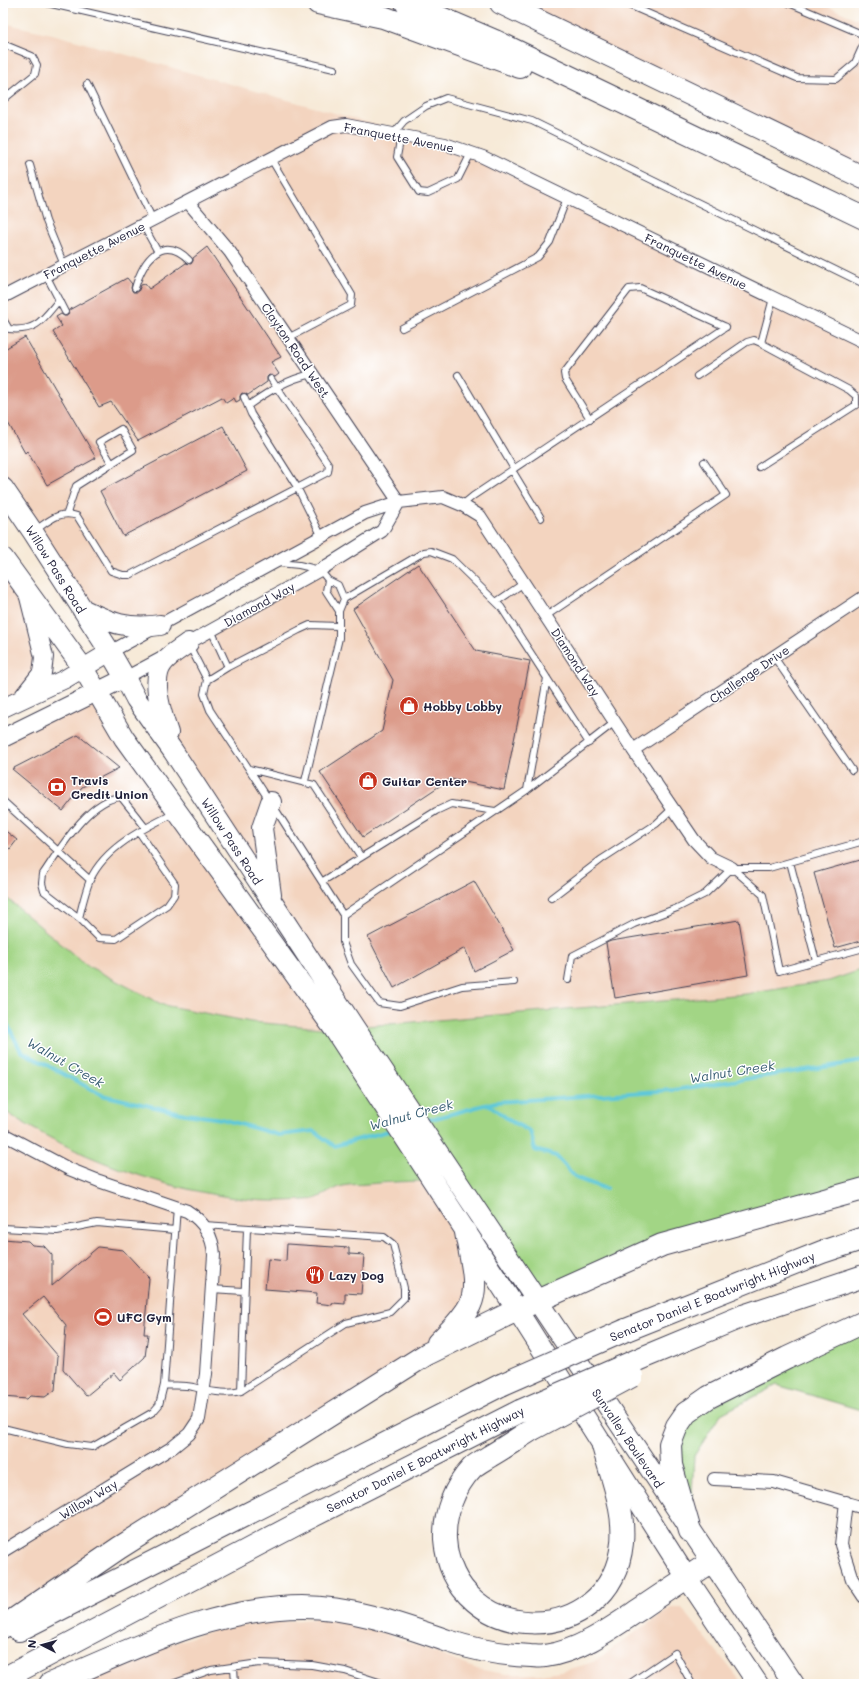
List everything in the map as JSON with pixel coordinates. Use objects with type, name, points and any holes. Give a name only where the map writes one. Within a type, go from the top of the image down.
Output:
[{"type":"highway","points":[[318,3],[383,17],[438,36],[663,121]]},
{"type":"highway","points":[[406,3],[495,41],[864,218]]},
{"type":"highway","points":[[501,3],[864,178]]},
{"type":"highway","points":[[522,3],[677,88]]},
{"type":"highway","points":[[3,1627],[119,1548],[427,1354],[517,1310],[662,1245],[864,1190]]},
{"type":"highway","points":[[427,1354],[454,1327],[470,1304],[474,1285],[466,1232]]},
{"type":"highway","name":"Senator Daniel E Boatwright Highway","points":[[3,1638],[501,1385],[626,1330],[822,1252],[864,1238]]},
{"type":"highway","name":"Senator Daniel E Boatwright Highway","points":[[3,1679],[297,1524],[520,1411],[743,1316],[864,1276]]},
{"type":"highway","points":[[603,1446],[621,1512],[622,1542],[620,1559],[609,1583],[596,1599],[574,1614],[552,1622],[530,1624],[505,1619],[483,1609],[467,1594],[455,1577],[446,1547],[446,1520],[454,1495],[473,1467],[531,1430],[743,1316]]},
{"type":"highway","points":[[690,1531],[671,1465],[670,1444],[676,1426],[686,1413],[716,1393],[864,1322]]},
{"type":"highway","points":[[50,1684],[155,1639],[193,1625],[256,1610],[303,1607],[344,1611],[378,1619],[468,1648],[514,1656],[544,1656],[568,1650],[600,1635],[711,1562]]},
{"type":"main road","name":"Willow Pass Road","points":[[3,488],[110,652],[126,678],[136,699],[173,750],[354,1027],[464,1191]]},
{"type":"main road","name":"Willow Pass Road","points":[[3,558],[83,668],[124,738],[334,1030],[441,1192]]},
{"type":"main road","points":[[19,700],[31,689],[42,673],[44,657],[28,592]]},
{"type":"main road","points":[[81,609],[103,620],[122,625],[140,628],[160,625]]},
{"type":"main road","points":[[173,750],[160,708],[158,672],[163,662],[188,643]]},
{"type":"main road","points":[[3,708],[83,668],[110,652]]},
{"type":"main road","points":[[3,738],[126,678]]},
{"type":"main road","points":[[271,802],[262,828],[271,901]]},
{"type":"main road","name":"Sunvalley Boulevard","points":[[464,1191],[690,1531],[794,1684]]},
{"type":"main road","name":"Sunvalley Boulevard","points":[[441,1192],[687,1578],[758,1684]]},
{"type":"street","name":"Franquette Avenue","points":[[3,297],[272,158],[338,126],[346,125],[445,144],[471,153],[864,342]]},
{"type":"street","name":"Clayton Road West","points":[[188,202],[230,252],[399,502]]},
{"type":"street","name":"Diamond Way","points":[[110,652],[276,563],[365,513],[399,502],[443,498],[462,505],[480,516],[633,750],[694,840],[711,858],[732,868]]},
{"type":"street","name":"Diamond Way","points":[[126,678],[320,570],[382,531],[399,502]]},
{"type":"street","name":"Challenge Drive","points":[[633,750],[864,597]]},
{"type":"street","points":[[3,1134],[69,1169],[105,1183],[177,1207],[195,1216],[204,1225]]},
{"type":"street","name":"Willow Way","points":[[3,1551],[173,1447],[193,1430],[199,1419],[204,1391],[214,1246],[204,1225]]},
{"type":"street","points":[[714,1479],[774,1482],[864,1508]]},
{"type":"street","points":[[846,1502],[841,1545],[852,1579],[864,1597]]},
{"type":"lane","points":[[47,3],[334,69]]},
{"type":"lane","points":[[624,3],[797,78],[836,79],[855,63],[864,42]]},
{"type":"lane","points":[[789,3],[864,35]]},
{"type":"lane","points":[[3,44],[32,56],[37,65],[35,74],[3,100]]},
{"type":"lane","points":[[87,84],[148,222],[158,252]]},
{"type":"lane","points":[[471,153],[458,179],[428,193],[419,192],[397,157],[397,135],[404,121],[426,106],[446,98],[532,121],[864,284]]},
{"type":"lane","points":[[272,158],[352,295],[351,305],[288,338]]},
{"type":"lane","points":[[30,165],[46,221],[64,265]]},
{"type":"lane","points":[[402,328],[538,257],[550,242],[567,198]]},
{"type":"lane","points":[[135,288],[145,265],[158,252],[166,248],[173,248],[182,253],[189,260]]},
{"type":"lane","points":[[46,275],[65,312]]},
{"type":"lane","points":[[462,505],[513,470],[590,419],[726,327],[640,288],[629,289],[564,373],[564,379],[590,419]]},
{"type":"lane","points":[[761,343],[773,298]]},
{"type":"lane","points":[[3,319],[9,329],[23,331],[40,323],[59,300]]},
{"type":"lane","points":[[697,376],[747,342],[754,340],[849,390],[856,396],[856,405],[759,467]]},
{"type":"lane","points":[[249,405],[276,386],[295,377],[312,374]]},
{"type":"lane","points":[[458,375],[542,518]]},
{"type":"lane","points":[[33,532],[57,516],[67,513],[77,516],[111,571],[123,575],[130,575],[328,472],[329,465],[270,379]]},
{"type":"lane","points":[[244,397],[252,414],[297,488],[322,537]]},
{"type":"lane","points":[[112,464],[99,442],[127,426]]},
{"type":"lane","points":[[67,513],[76,486],[133,450],[121,429]]},
{"type":"lane","points":[[546,616],[726,495],[704,462]]},
{"type":"lane","points":[[305,781],[339,638],[339,611],[344,599],[424,552],[431,551],[452,559],[496,602],[588,743]]},
{"type":"lane","points":[[276,563],[298,565],[320,570],[328,580],[338,585],[344,599]]},
{"type":"lane","points":[[328,580],[326,591],[339,611]]},
{"type":"lane","points":[[496,602],[524,583]]},
{"type":"lane","points":[[207,680],[228,667],[310,625],[338,626]]},
{"type":"lane","points":[[211,630],[228,667]]},
{"type":"lane","points":[[188,643],[207,680],[204,694],[210,710],[343,915],[343,942],[351,964],[379,1003],[400,1006],[462,986],[514,982]]},
{"type":"lane","points":[[774,657],[852,770]]},
{"type":"lane","points":[[527,790],[547,678]]},
{"type":"lane","points":[[343,915],[527,790],[615,722]]},
{"type":"lane","points":[[249,769],[305,781],[314,785],[361,857]]},
{"type":"lane","points":[[139,832],[175,884],[174,895],[167,905],[116,939],[99,938],[79,918],[44,891],[42,883],[43,874],[84,819],[111,798],[121,797],[145,828]]},
{"type":"lane","points":[[3,801],[90,880]]},
{"type":"lane","points":[[323,882],[436,810],[451,804],[496,811]]},
{"type":"lane","points":[[551,898],[602,859],[656,824],[673,808]]},
{"type":"lane","points":[[79,918],[90,880],[109,853],[145,828],[177,812]]},
{"type":"lane","points":[[568,980],[572,956],[634,924],[677,908],[705,894],[732,868],[769,868],[864,841]]},
{"type":"lane","points":[[790,862],[816,961]]},
{"type":"lane","points":[[732,868],[763,896],[779,971],[864,948]]},
{"type":"lane","points":[[3,1428],[68,1444],[92,1447],[153,1412],[159,1405],[164,1385],[177,1207]]},
{"type":"lane","points":[[3,1228],[57,1230],[97,1223],[175,1230]]},
{"type":"lane","points":[[164,1385],[192,1387],[204,1391],[234,1393],[241,1391],[346,1323],[390,1312],[404,1298],[404,1288],[393,1244],[384,1237],[204,1225]]},
{"type":"lane","points":[[241,1391],[247,1229]]},
{"type":"lane","points":[[211,1289],[244,1291]]},
{"type":"lane","points":[[629,1684],[674,1653],[692,1684]]},
{"type":"lane","points":[[172,1684],[210,1670],[259,1663],[312,1665],[345,1670],[385,1684]]},
{"type":"lane","points":[[234,1667],[235,1684]]},
{"type":"shaded area","points":[[522,3],[820,3],[864,22],[864,177]]},
{"type":"shaded area","points":[[3,23],[52,34],[445,144],[864,342],[864,969],[829,981],[746,994],[354,1027],[173,751],[163,662],[382,531],[398,503],[160,625],[103,620],[3,488]]},
{"type":"shaded area","points":[[3,558],[27,592],[42,673],[3,708]]},
{"type":"shaded area","points":[[98,692],[334,1029],[251,1022],[163,1005],[86,965],[3,895],[3,738]]},
{"type":"shaded area","points":[[3,1110],[26,1125],[176,1186],[211,1195],[245,1200],[342,1186],[434,1181],[466,1232],[474,1285],[454,1327],[3,1627]]},
{"type":"shaded area","points":[[671,1608],[682,1608],[743,1684],[74,1684],[143,1653],[224,1627],[323,1618],[374,1629],[477,1669],[505,1674],[540,1674],[567,1670],[593,1662]]},
{"type":"green space","points":[[3,895],[86,965],[163,1005],[251,1022],[334,1029],[434,1181],[346,1185],[338,1187],[311,1200],[258,1201],[212,1194],[149,1179],[88,1156],[30,1127],[3,1110]]},
{"type":"green space","points":[[864,969],[864,1189],[688,1237],[537,1301],[354,1027],[746,994],[829,981]]},
{"type":"green space","points":[[864,1322],[864,1411],[777,1385],[721,1414],[694,1456],[690,1531],[677,1426]]},
{"type":"building","points":[[207,247],[281,357],[271,362],[279,374],[275,377],[269,375],[267,377],[267,382],[248,395],[242,393],[240,400],[236,402],[234,398],[226,403],[222,397],[138,441],[111,402],[99,407],[53,332],[62,326],[56,317],[61,314],[67,316],[69,310],[127,278],[132,284],[131,288],[133,292],[138,292],[141,285],[145,284],[149,289],[186,263],[191,264],[193,258]]},
{"type":"building","points":[[25,337],[96,458],[47,485],[27,451],[25,453],[3,414],[3,350]]},
{"type":"building","points":[[223,426],[247,471],[123,536],[100,491]]},
{"type":"building","points":[[418,564],[476,651],[530,661],[504,790],[450,779],[363,837],[320,772],[382,731],[393,680],[353,609]]},
{"type":"building","points":[[78,735],[119,768],[82,787],[63,811],[12,769]]},
{"type":"building","points":[[3,829],[17,840],[10,849],[3,844]]},
{"type":"building","points":[[864,859],[864,940],[835,948],[814,873]]},
{"type":"building","points":[[474,881],[514,950],[474,971],[465,948],[394,988],[368,937]]},
{"type":"building","points":[[739,920],[748,975],[615,998],[606,943]]},
{"type":"building","points":[[3,1239],[28,1241],[32,1245],[44,1246],[52,1255],[52,1286],[98,1247],[123,1250],[149,1278],[144,1334],[148,1334],[145,1357],[120,1380],[114,1373],[86,1396],[63,1369],[66,1325],[43,1297],[22,1314],[58,1356],[55,1390],[45,1397],[30,1396],[27,1399],[3,1397]]},
{"type":"building","name":"Lazy Dog","points":[[287,1244],[349,1248],[349,1254],[364,1255],[361,1294],[345,1293],[345,1304],[333,1303],[332,1305],[316,1303],[317,1293],[265,1289],[268,1259],[286,1261]]},
{"type":"waterway","name":"Walnut Creek","points":[[3,1016],[21,1051],[102,1095],[185,1114],[222,1119],[279,1135],[314,1131],[334,1146],[392,1130]]},
{"type":"waterway","name":"Walnut Creek","points":[[424,1121],[496,1102],[674,1090],[864,1061]]},
{"type":"waterway","points":[[488,1104],[512,1122],[530,1131],[535,1150],[556,1156],[576,1178],[606,1189]]},
{"type":"place","name":"Hobby Lobby","points":[[409,706]]},
{"type":"place","name":"Guitar Center","points":[[368,781]]},
{"type":"place","name":"Travis Credit Union","points":[[57,787]]},
{"type":"place","name":"Lazy Dog","points":[[315,1275]]},
{"type":"place","name":"UFC Gym","points":[[103,1317]]}]
